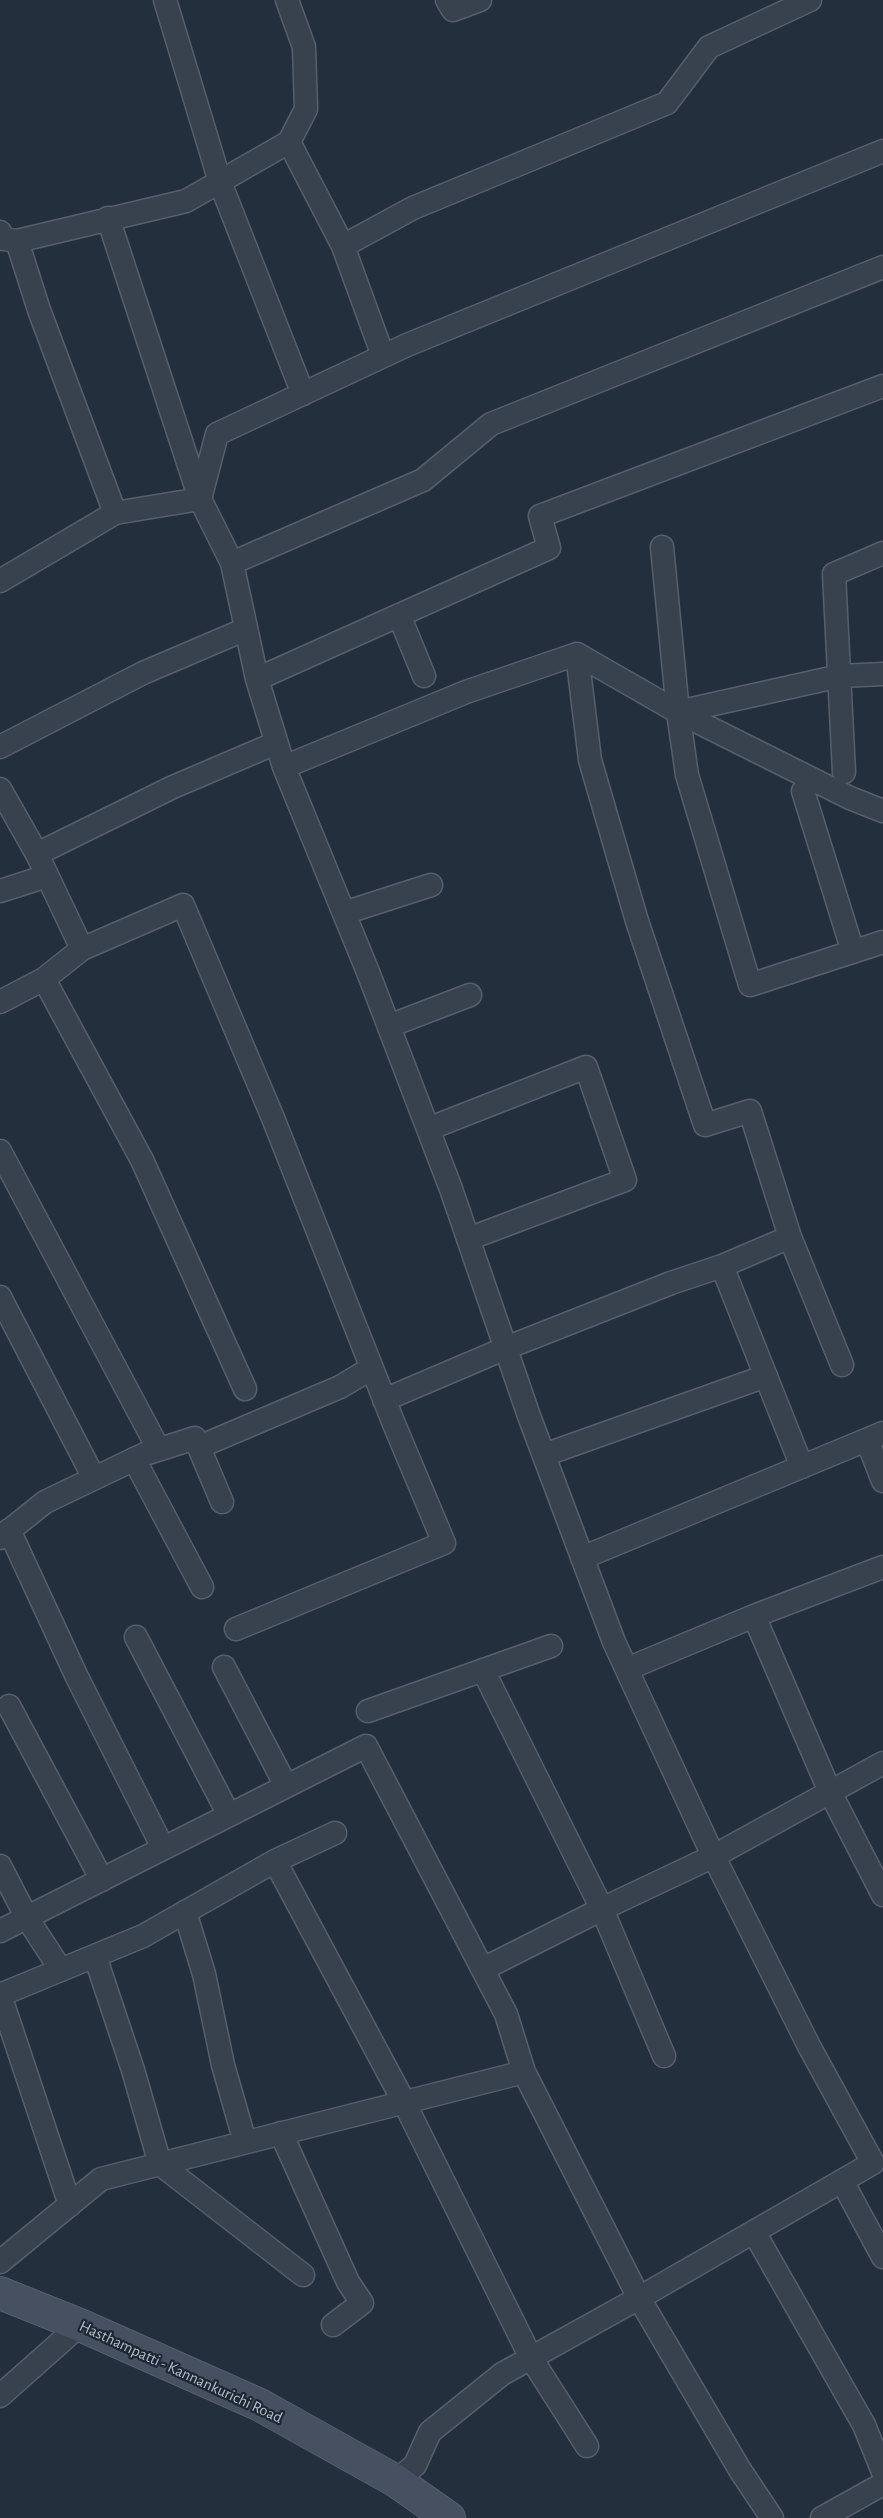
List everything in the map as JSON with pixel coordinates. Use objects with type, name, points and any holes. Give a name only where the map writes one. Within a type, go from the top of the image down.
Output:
[{"type":"main road","name":"Hasthampatti - Kannankurichi Road","points":[[0,2293],[80,2325],[260,2405],[396,2481],[449,2518]]},
{"type":"street","points":[[165,0],[220,182],[303,394]]},
{"type":"street","points":[[115,513],[39,310],[5,238],[186,201],[289,142],[306,109],[304,47],[287,0]]},
{"type":"street","points":[[447,0],[453,10],[480,0]]},
{"type":"street","points":[[343,246],[413,208],[667,103],[709,47],[810,0]]},
{"type":"street","points":[[289,142],[343,246],[383,356]]},
{"type":"street","points":[[200,498],[217,434],[383,356],[883,151]]},
{"type":"street","points":[[108,218],[200,498],[232,563],[256,679],[284,767],[389,1026],[428,1129],[582,1558],[627,1669],[714,1856],[809,2046],[873,2163],[502,2374],[430,2432],[415,2465],[396,2481]]},
{"type":"street","points":[[232,563],[423,480],[491,424],[883,267]]},
{"type":"street","points":[[256,679],[549,548],[540,516],[883,386]]},
{"type":"street","points":[[0,581],[115,513],[200,498]]},
{"type":"street","points":[[662,547],[678,712],[687,775],[750,985],[883,942]]},
{"type":"street","points":[[844,772],[834,574],[883,553]]},
{"type":"street","points":[[399,615],[424,676]]},
{"type":"street","points":[[0,747],[143,673],[246,629]]},
{"type":"street","points":[[577,654],[590,760],[637,921],[705,1125],[750,1111],[790,1237],[842,1365]]},
{"type":"street","points":[[284,767],[466,692],[577,654],[678,712],[850,798],[883,811]]},
{"type":"street","points":[[678,712],[840,676],[883,674]]},
{"type":"street","points":[[37,854],[173,787],[276,743]]},
{"type":"street","points":[[0,789],[37,854],[82,949]]},
{"type":"street","points":[[803,791],[853,952]]},
{"type":"street","points":[[0,891],[47,876]]},
{"type":"street","points":[[344,913],[431,885]]},
{"type":"street","points":[[0,1002],[44,979],[82,949],[183,905],[273,1118],[384,1400],[444,1543],[236,1629]]},
{"type":"street","points":[[44,979],[142,1160],[246,1389]]},
{"type":"street","points":[[389,1026],[470,995]]},
{"type":"street","points":[[428,1129],[586,1067],[625,1180],[468,1239]]},
{"type":"street","points":[[0,1151],[158,1448]]},
{"type":"street","points":[[384,1400],[506,1348],[671,1283],[722,1266],[790,1237]]},
{"type":"street","points":[[722,1266],[802,1467]]},
{"type":"street","points":[[0,1297],[94,1478]]},
{"type":"street","points":[[199,1447],[340,1387],[372,1368]]},
{"type":"street","points":[[544,1455],[766,1376]]},
{"type":"street","points":[[582,1558],[875,1437],[883,1481]]},
{"type":"street","points":[[163,1848],[5,1534],[45,1502],[158,1448],[195,1438],[222,1502]]},
{"type":"street","points":[[134,1459],[202,1587]]},
{"type":"street","points":[[627,1669],[754,1616],[883,1567]]},
{"type":"street","points":[[754,1616],[830,1792],[883,1895]]},
{"type":"street","points":[[136,1637],[229,1815]]},
{"type":"street","points":[[368,1711],[551,1646]]},
{"type":"street","points":[[224,1667],[286,1786]]},
{"type":"street","points":[[483,1671],[602,1909],[664,2056]]},
{"type":"street","points":[[9,1706],[102,1880]]},
{"type":"street","points":[[0,1931],[366,1746],[506,2014],[524,2072],[639,2298],[740,2470],[772,2518]]},
{"type":"street","points":[[483,1969],[714,1856],[883,1762]]},
{"type":"street","points":[[70,2205],[0,1995],[143,1936],[275,1861],[334,1833]]},
{"type":"street","points":[[275,1861],[404,2102],[531,2358],[587,2446]]},
{"type":"street","points":[[0,1866],[27,1918],[61,1970]]},
{"type":"street","points":[[185,1912],[204,1974],[223,2065],[245,2142]]},
{"type":"street","points":[[95,1956],[133,2070],[160,2164],[303,2275]]},
{"type":"street","points":[[0,2262],[101,2179],[524,2072]]},
{"type":"street","points":[[281,2133],[348,2282],[362,2303],[333,2325]]},
{"type":"street","points":[[842,2181],[883,2257]]},
{"type":"street","points":[[754,2232],[864,2426],[883,2472]]},
{"type":"street","points":[[0,2396],[80,2325]]},
{"type":"street","points":[[822,2518],[883,2484]]}]
